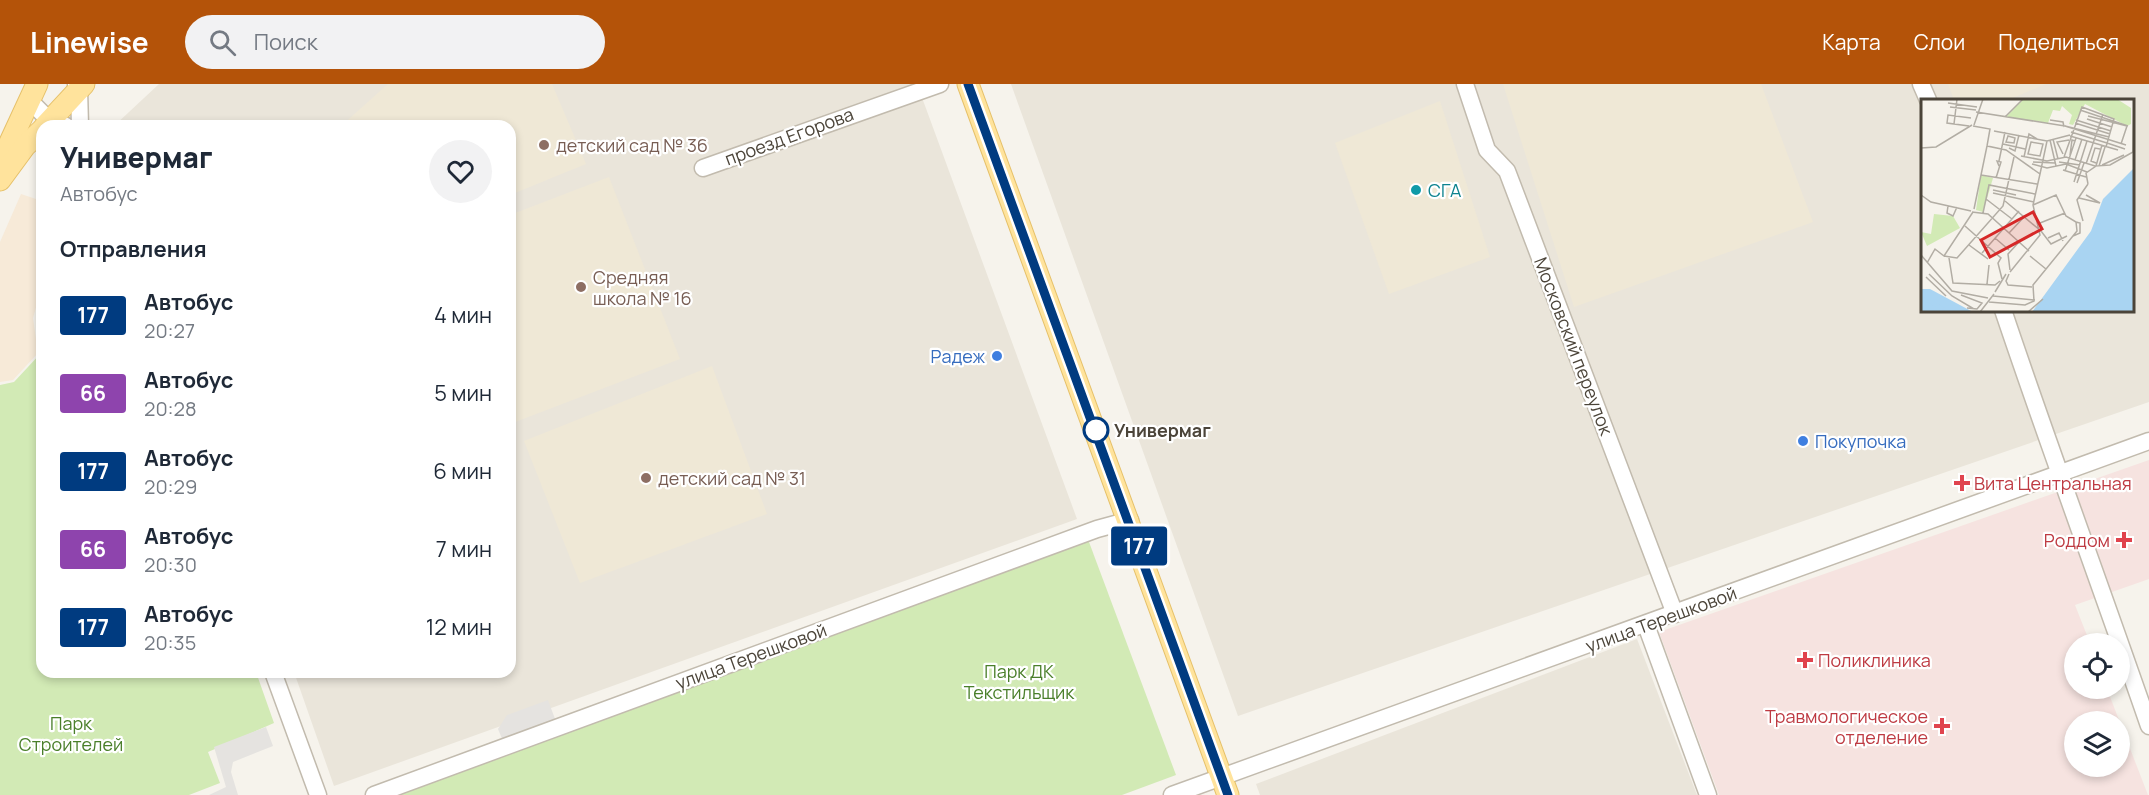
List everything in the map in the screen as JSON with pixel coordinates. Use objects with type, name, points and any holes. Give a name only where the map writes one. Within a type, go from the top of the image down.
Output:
[{"type":"main road","points":[[971,85],[1225,786]]},
{"type":"main road","points":[[55,120],[80,86]]},
{"type":"main road","points":[[0,164],[33,92]]},
{"type":"main road","points":[[0,180],[25,146],[36,137]]},
{"type":"street","name":"проезд Егорова","points":[[703,168],[940,84]]},
{"type":"street","name":"Московский переулок","points":[[1465,84],[1487,150],[1507,171],[1675,614]]},
{"type":"street","points":[[1921,84],[1928,99]]},
{"type":"street","points":[[80,86],[80,120]]},
{"type":"street","points":[[33,92],[36,109],[46,120]]},
{"type":"street","points":[[2004,312],[2058,474],[2088,550],[2149,726]]},
{"type":"street","name":"улица Терешковой","points":[[1172,795],[1225,786],[1675,614],[2149,441]]},
{"type":"street","name":"улица Терешковой","points":[[374,795],[1096,529],[1130,520]]},
{"type":"street","points":[[1646,625],[1708,795]]},
{"type":"street","points":[[275,678],[318,795]]},
{"type":"shaded area","points":[[159,84],[917,84],[1077,519],[334,786],[296,678],[516,678],[516,120],[120,120]]},
{"type":"shaded area","name":"детский сад № 36","points":[[388,84],[552,84],[586,164],[516,193],[516,120],[348,120]]},
{"type":"shaded area","points":[[1011,84],[2149,84],[2149,402],[1238,716]]},
{"type":"shaded area","points":[[1503,84],[1761,84],[1813,222],[1574,307]]},
{"type":"shaded area","points":[[1948,84],[2046,84],[2010,99],[1954,99]]},
{"type":"shaded area","points":[[1440,101],[1490,257],[1389,294],[1335,143]]},
{"type":"shaded area","name":"Средняя школа № 16","points":[[609,177],[680,359],[516,422],[516,213]]},
{"type":"shaded area","points":[[21,194],[36,199],[36,308],[33,318],[36,355],[13,380],[0,382],[0,242]]},
{"type":"shaded area","name":"детский сад № 31","points":[[712,366],[767,514],[580,583],[524,441]]},
{"type":"shaded area","points":[[2149,460],[2149,579],[2075,605],[2086,633],[2064,633],[2064,699],[2111,699],[2116,711],[2064,711],[2064,777],[2130,777],[2130,749],[2148,795],[1719,795],[1659,632]]},
{"type":"shaded area","points":[[1637,639],[1697,795],[1260,795],[1256,784]]},
{"type":"shaded area","points":[[548,700],[558,727],[505,746],[498,729],[507,715]]},
{"type":"shaded area","points":[[266,727],[273,746],[233,762],[231,772],[238,795],[209,795],[226,787],[214,747]]},
{"type":"green space","name":"Парк Строителей","points":[[36,358],[36,678],[258,678],[274,723],[208,752],[220,783],[189,795],[0,795],[0,385],[14,382]]},
{"type":"green space","name":"Парк ДК Текстильщик","points":[[1086,534],[1176,775],[1122,795],[376,795]]},
{"type":"bus line","name":"177","points":[[968,84],[1130,520],[1228,795]]},
{"type":"place","name":"детский сад № 36","points":[[544,145]]},
{"type":"place","name":"СГА","points":[[1416,190]]},
{"type":"place","name":"Средняя школа № 16","points":[[581,287]]},
{"type":"place","name":"Радеж","points":[[997,356]]},
{"type":"place","name":"Универмаг","points":[[1096,430]]},
{"type":"place","name":"Покупочка","points":[[1803,441]]},
{"type":"place","name":"детский сад № 31","points":[[646,478]]},
{"type":"place","name":"Вита Центральная","points":[[1962,483]]},
{"type":"place","name":"Роддом","points":[[2124,540]]},
{"type":"place","name":"Поликлиника","points":[[1805,660]]},
{"type":"place","name":"Травмологическое отделение","points":[[1942,726]]}]
